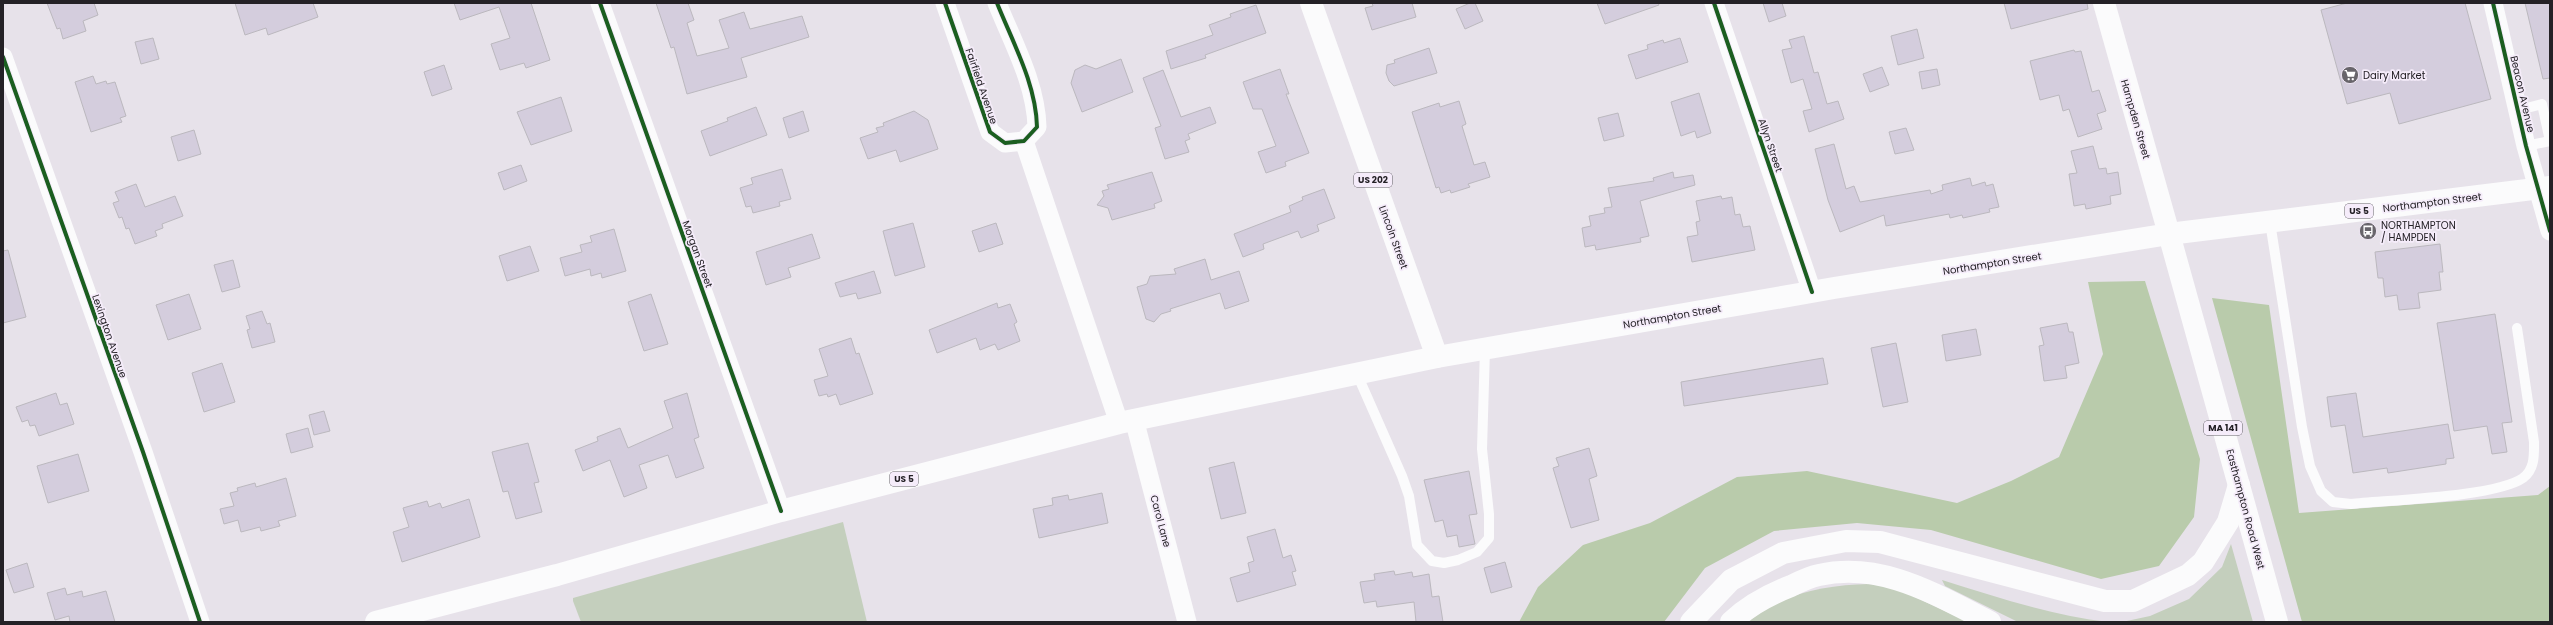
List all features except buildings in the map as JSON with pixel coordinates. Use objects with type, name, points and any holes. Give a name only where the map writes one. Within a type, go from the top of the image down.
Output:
[{"type":"main road","name":"Lincoln Street","points":[[1310,3],[1437,357]]},
{"type":"main road","name":"Hampden Street","points":[[2104,3],[2169,234]]},
{"type":"main road","name":"Northampton Street","points":[[1437,357],[1812,292],[2169,234],[2544,188]]},
{"type":"main road","name":"Easthampton Road West","points":[[2169,234],[2277,622]]},
{"type":"main road","name":"US 5","points":[[376,622],[557,575],[781,511],[1126,421],[1437,357]]},
{"type":"main road","points":[[1691,622],[1731,580],[1783,553],[1846,541],[1880,542],[2105,601],[2133,601],[2188,575],[2203,562],[2228,522],[2239,485]]},
{"type":"main road","points":[[1731,622],[1760,598],[1818,575],[1851,571],[1884,574],[1913,584],[1990,622]]},
{"type":"street","name":"Morgan Street","points":[[600,3],[781,511]]},
{"type":"street","name":"Fairfield Avenue","points":[[945,3],[990,132],[1004,143],[1024,141]]},
{"type":"street","points":[[997,3],[1032,90],[1036,107],[1037,127],[1024,141],[1126,421]]},
{"type":"street","name":"Allyn Street","points":[[1714,3],[1812,292]]},
{"type":"street","name":"Beacon Avenue","points":[[2493,3],[2526,146],[2544,188],[2550,232]]},
{"type":"street","name":"Lexington Avenue","points":[[3,57],[143,452],[200,622]]},
{"type":"street","name":"Carol Lane","points":[[1126,421],[1187,622]]},
{"type":"lane","points":[[2518,110],[2542,104],[2550,141],[2526,146]]},
{"type":"lane","points":[[2270,222],[2302,427],[2310,466],[2321,491],[2334,502],[2351,504],[2473,492],[2505,485],[2522,478],[2529,471],[2534,459],[2534,442],[2517,328]]},
{"type":"lane","points":[[1357,374],[1409,496],[1417,545],[1432,561],[1444,563],[1458,560],[1477,552],[1489,538],[1489,514],[1482,449],[1485,349]]},
{"type":"green space","points":[[2145,281],[2200,459],[2194,517],[2159,566],[2101,579],[1931,530],[1857,523],[1774,531],[1705,568],[1664,622],[1519,622],[1538,587],[1583,545],[1650,523],[1737,477],[1807,471],[1957,503],[2011,481],[2059,457],[2103,354],[2088,282]]},
{"type":"green space","points":[[2212,298],[2269,305],[2299,513],[2538,495],[2550,486],[2550,622],[2302,622]]},
{"type":"green space","points":[[843,522],[867,622],[581,622],[573,601],[573,598]]},
{"type":"green space","points":[[2231,544],[2253,622],[2122,622],[2150,616],[2189,599],[2222,567]]},
{"type":"green space","points":[[1942,580],[2046,611],[2109,622],[2018,622],[1945,586]]},
{"type":"green space","points":[[1869,584],[1896,588],[1968,622],[1748,622],[1775,604],[1805,592],[1836,586]]},
{"type":"cycle path","points":[[600,3],[781,511]]},
{"type":"cycle path","points":[[945,3],[990,132],[1005,143],[1024,141],[1037,127],[1033,95],[1023,64],[997,3]]},
{"type":"cycle path","points":[[1714,3],[1812,292]]},
{"type":"cycle path","points":[[2493,3],[2526,146],[2550,231]]},
{"type":"cycle path","points":[[3,57],[143,452],[200,622]]},
{"type":"place","name":"Dairy Market","points":[[2350,75]]},
{"type":"place","name":"NORTHAMPTON / HAMPDEN","points":[[2368,231]]}]
